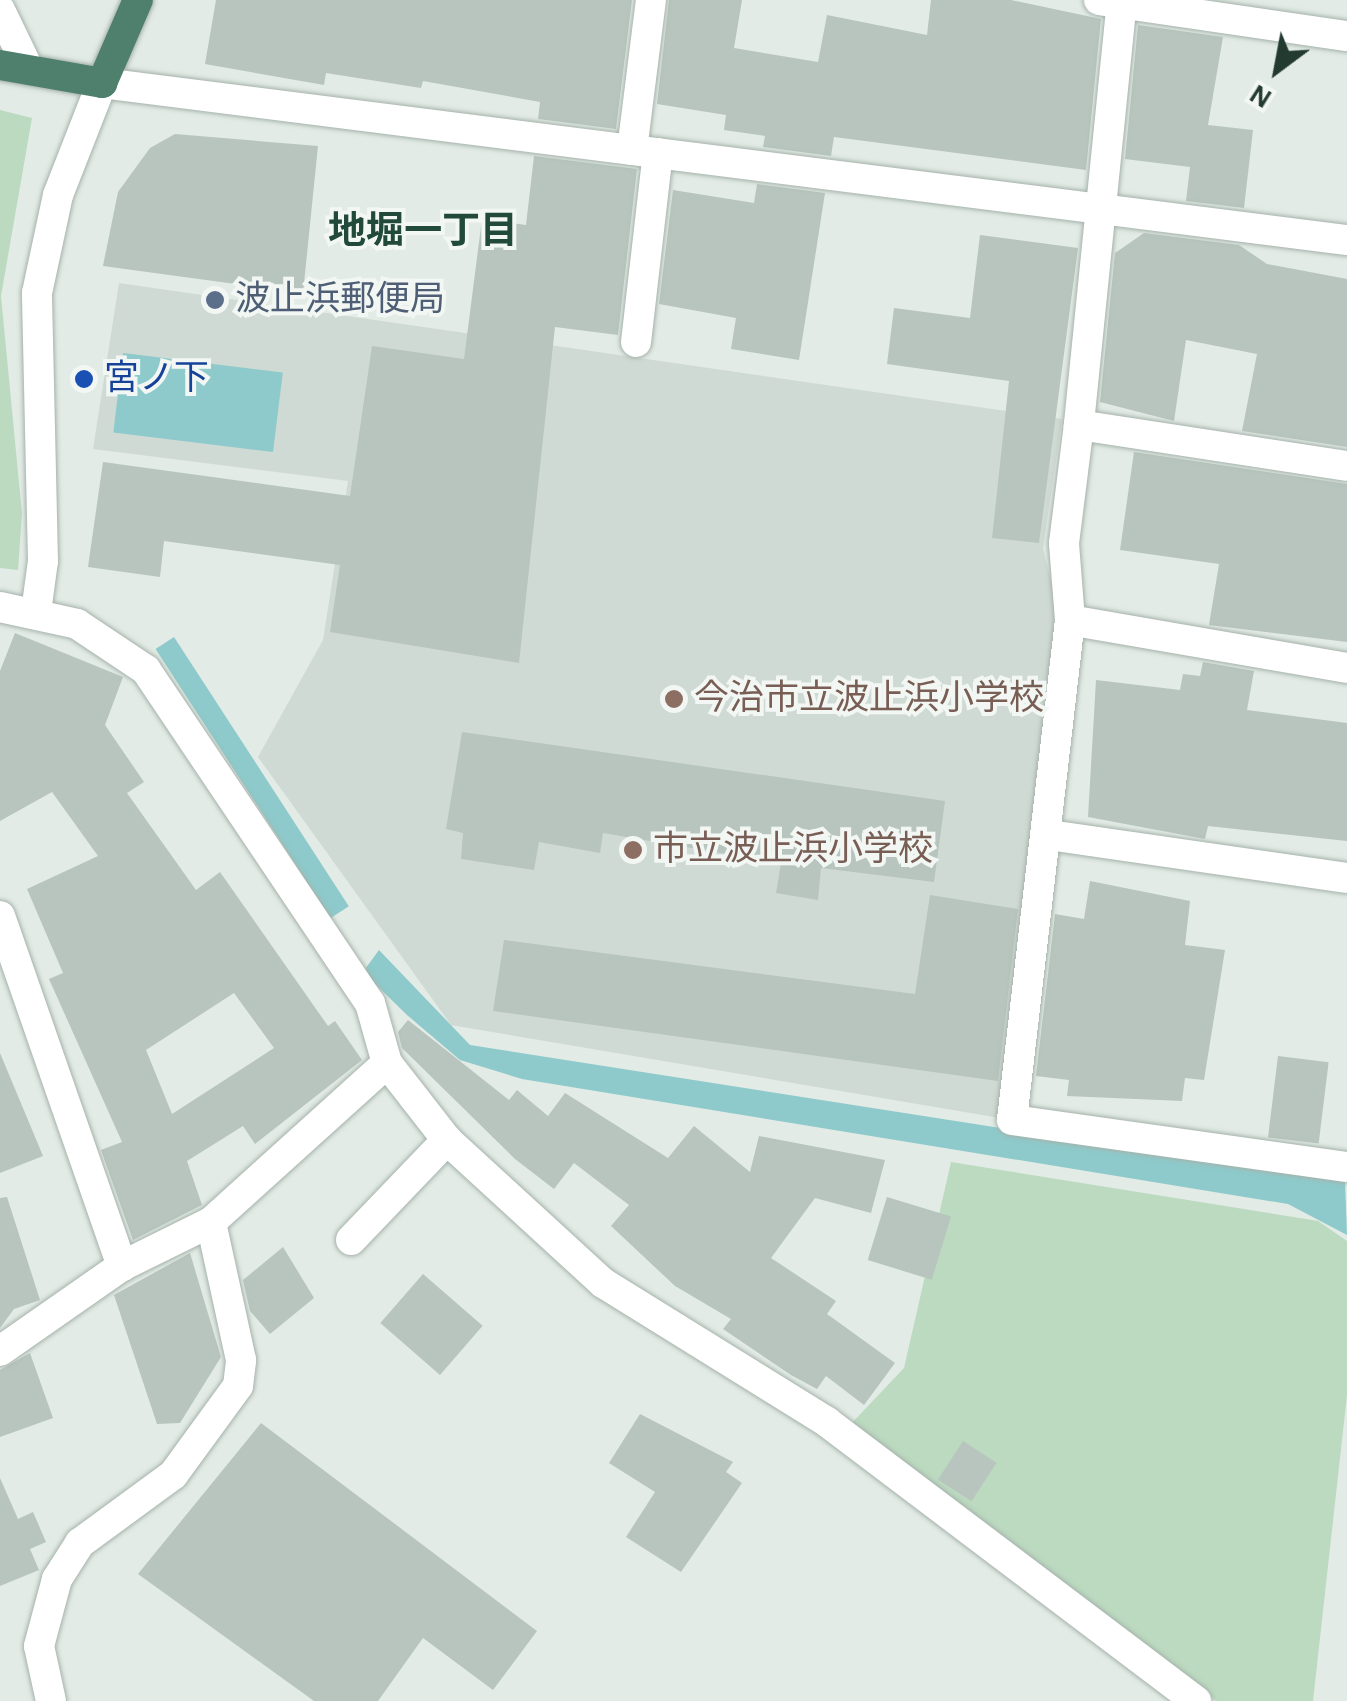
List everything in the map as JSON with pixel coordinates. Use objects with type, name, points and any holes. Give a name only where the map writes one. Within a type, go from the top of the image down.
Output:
[{"type":"highway","points":[[13,64],[102,82],[138,0]]},
{"type":"street","points":[[636,342],[651,0]]},
{"type":"street","points":[[1347,36],[1114,1],[1100,206],[1064,543],[1070,620],[1049,835],[1012,1120],[1347,1167]]},
{"type":"street","points":[[0,10],[13,64]]},
{"type":"street","points":[[36,612],[43,561],[38,293],[58,195],[102,82],[1347,240]]},
{"type":"street","points":[[1079,426],[1347,466]]},
{"type":"street","points":[[0,606],[77,624],[146,670],[370,1002],[387,1063],[447,1140],[603,1283],[827,1422],[1196,1701]]},
{"type":"street","points":[[1070,620],[1347,668]]},
{"type":"street","points":[[1049,835],[1347,878]]},
{"type":"street","points":[[0,916],[122,1266]]},
{"type":"street","points":[[0,1352],[122,1266],[211,1222],[387,1063]]},
{"type":"street","points":[[352,1240],[447,1140]]},
{"type":"street","points":[[50,1701],[39,1646],[57,1580],[80,1543],[173,1476],[238,1386],[241,1360],[211,1222]]},
{"type":"shaded area","name":"今治市立波止浜小学校","points":[[119,283],[1062,419],[1043,549],[1065,636],[1012,1120],[451,1025],[258,757],[323,640],[348,481],[93,449]]},
{"type":"green space","points":[[0,110],[32,118],[1,296],[22,514],[18,570],[0,568]]},
{"type":"green space","points":[[951,1162],[1318,1221],[1347,1241],[1347,1395],[1313,1701],[1216,1701],[850,1425],[904,1368]]},
{"type":"water","points":[[123,353],[283,373],[273,452],[113,432]]},
{"type":"water","points":[[174,637],[349,906],[330,918],[156,649]]},
{"type":"water","points":[[379,950],[470,1045],[1345,1182],[1347,1235],[1288,1204],[522,1079],[460,1060],[407,1015],[363,972]]},
{"type":"building","points":[[216,0],[632,0],[616,129],[538,119],[540,102],[423,81],[421,88],[326,73],[324,85],[205,64]]},
{"type":"building","points":[[669,0],[742,0],[734,48],[818,62],[827,15],[927,35],[931,0],[1011,0],[1101,19],[1086,170],[834,137],[831,156],[763,147],[765,136],[724,130],[726,115],[657,104]]},
{"type":"building","points":[[1138,25],[1223,37],[1208,125],[1253,130],[1244,208],[1186,201],[1190,167],[1125,159]]},
{"type":"building","points":[[175,134],[318,146],[303,293],[103,266],[118,192],[150,148]]},
{"type":"building","points":[[534,156],[637,169],[618,335],[555,327],[519,663],[330,632],[340,565],[164,541],[160,577],[88,567],[103,462],[350,496],[372,346],[464,359],[482,219],[526,225]]},
{"type":"building","points":[[757,184],[825,193],[799,360],[731,349],[736,318],[659,304],[673,190],[754,203]]},
{"type":"building","points":[[1144,233],[1239,245],[1267,264],[1347,279],[1347,447],[1242,431],[1257,354],[1186,340],[1174,421],[1100,402],[1115,253]]},
{"type":"building","points":[[980,235],[1078,248],[1039,543],[992,538],[1009,381],[887,364],[894,308],[970,318]]},
{"type":"building","points":[[1134,452],[1347,484],[1347,642],[1209,625],[1219,564],[1120,550]]},
{"type":"building","points":[[15,633],[123,677],[105,725],[144,782],[127,793],[196,890],[220,872],[328,1026],[335,1021],[362,1060],[255,1144],[243,1126],[187,1161],[202,1205],[133,1240],[101,1150],[122,1142],[49,979],[63,973],[27,889],[98,856],[52,792],[0,821],[0,671]],"holes":[[[234,993],[274,1048],[172,1114],[146,1050]]]},
{"type":"building","points":[[1203,662],[1254,671],[1247,710],[1347,723],[1347,841],[1208,826],[1205,839],[1088,817],[1096,680],[1180,690],[1183,674],[1200,676]]},
{"type":"building","points":[[462,732],[945,801],[934,882],[821,868],[818,900],[776,893],[781,863],[603,833],[600,853],[539,842],[534,870],[461,859],[463,833],[446,829]]},
{"type":"building","points":[[1090,881],[1190,901],[1185,945],[1225,950],[1204,1080],[1185,1078],[1182,1101],[1067,1096],[1069,1080],[1036,1076],[1055,914],[1084,919]]},
{"type":"building","points":[[930,895],[1018,909],[998,1081],[493,1011],[504,940],[915,994]]},
{"type":"building","points":[[408,1020],[509,1100],[517,1090],[548,1116],[565,1093],[668,1158],[694,1126],[750,1172],[759,1136],[885,1160],[871,1213],[815,1198],[771,1258],[836,1301],[827,1314],[895,1363],[864,1405],[826,1376],[817,1389],[791,1375],[723,1329],[731,1319],[675,1286],[611,1226],[629,1205],[574,1163],[554,1189],[515,1159],[402,1048],[398,1032]]},
{"type":"building","points":[[0,1053],[43,1156],[0,1173]]},
{"type":"building","points":[[1278,1056],[1329,1062],[1319,1144],[1268,1137]]},
{"type":"building","points":[[7,1197],[40,1300],[14,1309],[0,1328],[0,1198]]},
{"type":"building","points":[[887,1197],[951,1217],[932,1280],[868,1260]]},
{"type":"building","points":[[283,1247],[314,1298],[270,1334],[250,1311],[243,1280]]},
{"type":"building","points":[[190,1253],[221,1357],[180,1423],[157,1424],[114,1295]]},
{"type":"building","points":[[423,1274],[483,1326],[440,1375],[380,1323]]},
{"type":"building","points":[[30,1353],[53,1418],[0,1437],[0,1370]]},
{"type":"building","points":[[640,1414],[733,1462],[726,1472],[742,1483],[681,1572],[626,1537],[655,1492],[609,1463]]},
{"type":"building","points":[[261,1423],[537,1631],[493,1690],[423,1638],[378,1701],[314,1701],[138,1574]]},
{"type":"building","points":[[963,1441],[997,1463],[971,1501],[938,1480]]},
{"type":"building","points":[[0,1478],[18,1519],[33,1512],[46,1542],[30,1549],[39,1570],[0,1586]]},
{"type":"place","name":"波止浜郵便局","points":[[215,300]]},
{"type":"place","name":"宮ノ下","points":[[84,379]]},
{"type":"place","name":"今治市立波止浜小学校","points":[[674,699]]},
{"type":"place","name":"市立波止浜小学校","points":[[633,850]]},
{"type":"district","name":"地堀一丁目","points":[[423,233]]}]
